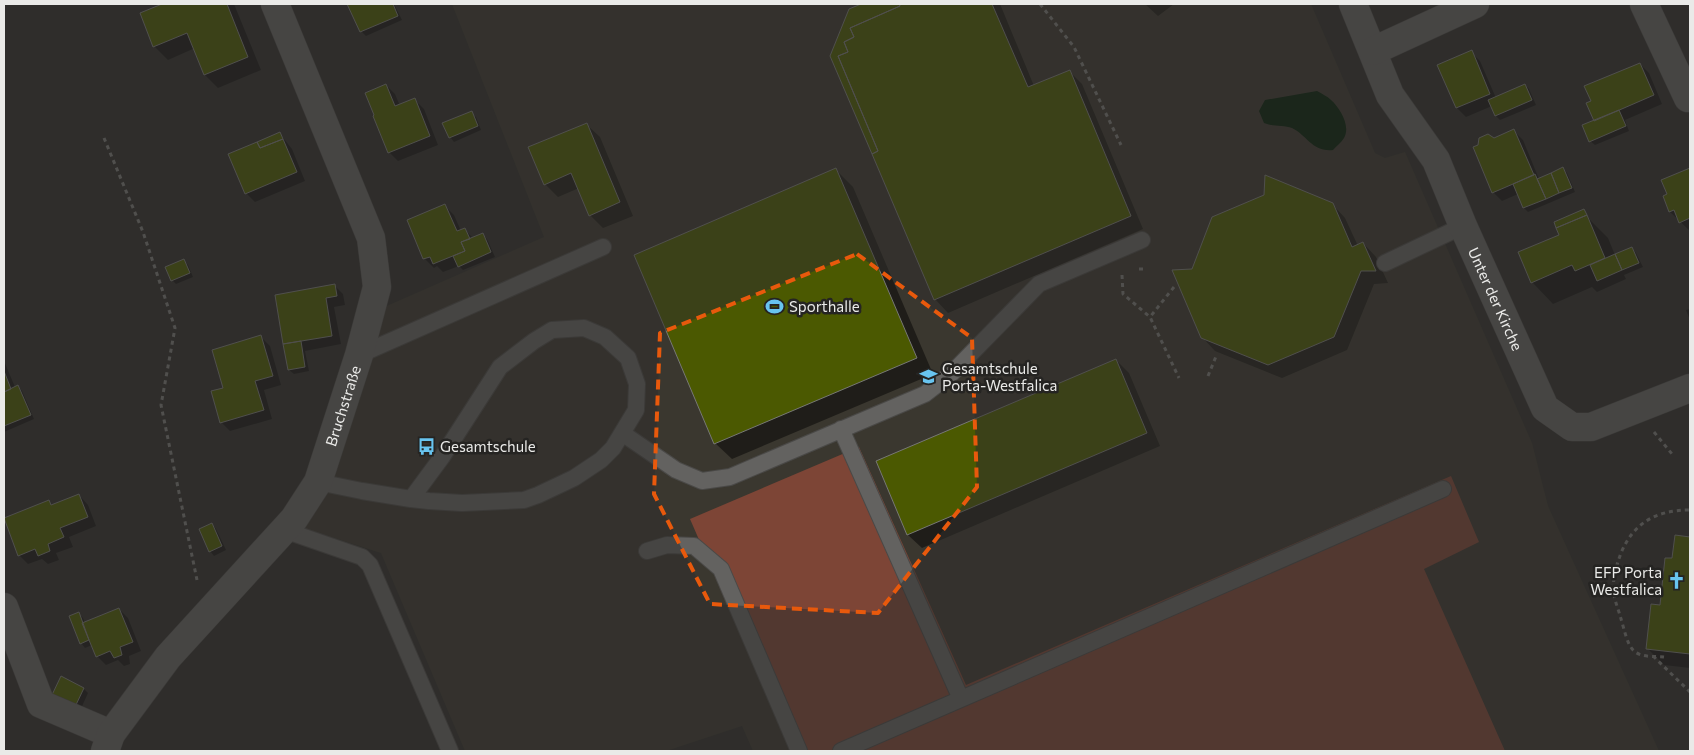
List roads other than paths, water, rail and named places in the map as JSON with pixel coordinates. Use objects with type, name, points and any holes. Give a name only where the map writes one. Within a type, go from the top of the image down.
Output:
[{"type":"street","name":"Bruchstraße","points":[[108,743],[168,657],[294,519],[318,482],[359,355],[377,287],[371,238],[275,4]]},
{"type":"street","name":"Unter der Kirche","points":[[1353,4],[1390,95],[1436,160],[1463,226],[1545,408],[1572,427],[1592,427],[1690,388]]},
{"type":"street","points":[[1373,51],[1475,4]]},
{"type":"street","points":[[1644,4],[1688,98]]},
{"type":"street","points":[[4,607],[41,704],[108,743]]},
{"type":"lane","points":[[1384,263],[1463,226]]},
{"type":"lane","points":[[622,433],[676,470],[702,481],[730,477],[925,394],[952,373],[1039,284],[1142,240]]},
{"type":"lane","points":[[359,355],[603,247]]},
{"type":"lane","points":[[318,482],[411,499],[462,503],[524,500],[538,496],[574,478],[601,460],[613,448],[636,410],[637,384],[628,358],[605,337],[584,328],[552,330],[534,341],[500,367],[442,457],[411,499]]},
{"type":"lane","points":[[841,429],[961,698]]},
{"type":"lane","points":[[840,751],[1443,489]]},
{"type":"lane","points":[[284,530],[362,557],[370,565],[450,751]]},
{"type":"lane","points":[[648,551],[667,545],[694,546],[721,569],[800,751]]},
{"type":"place","name":"Sporthalle","points":[[775,306]]},
{"type":"place","name":"Gesamtschule Porta-Westfalica","points":[[928,377]]},
{"type":"place","name":"Gesamtschule","points":[[426,446]]},
{"type":"place","name":"EFP Porta Westfalica","points":[[1676,581]]}]
